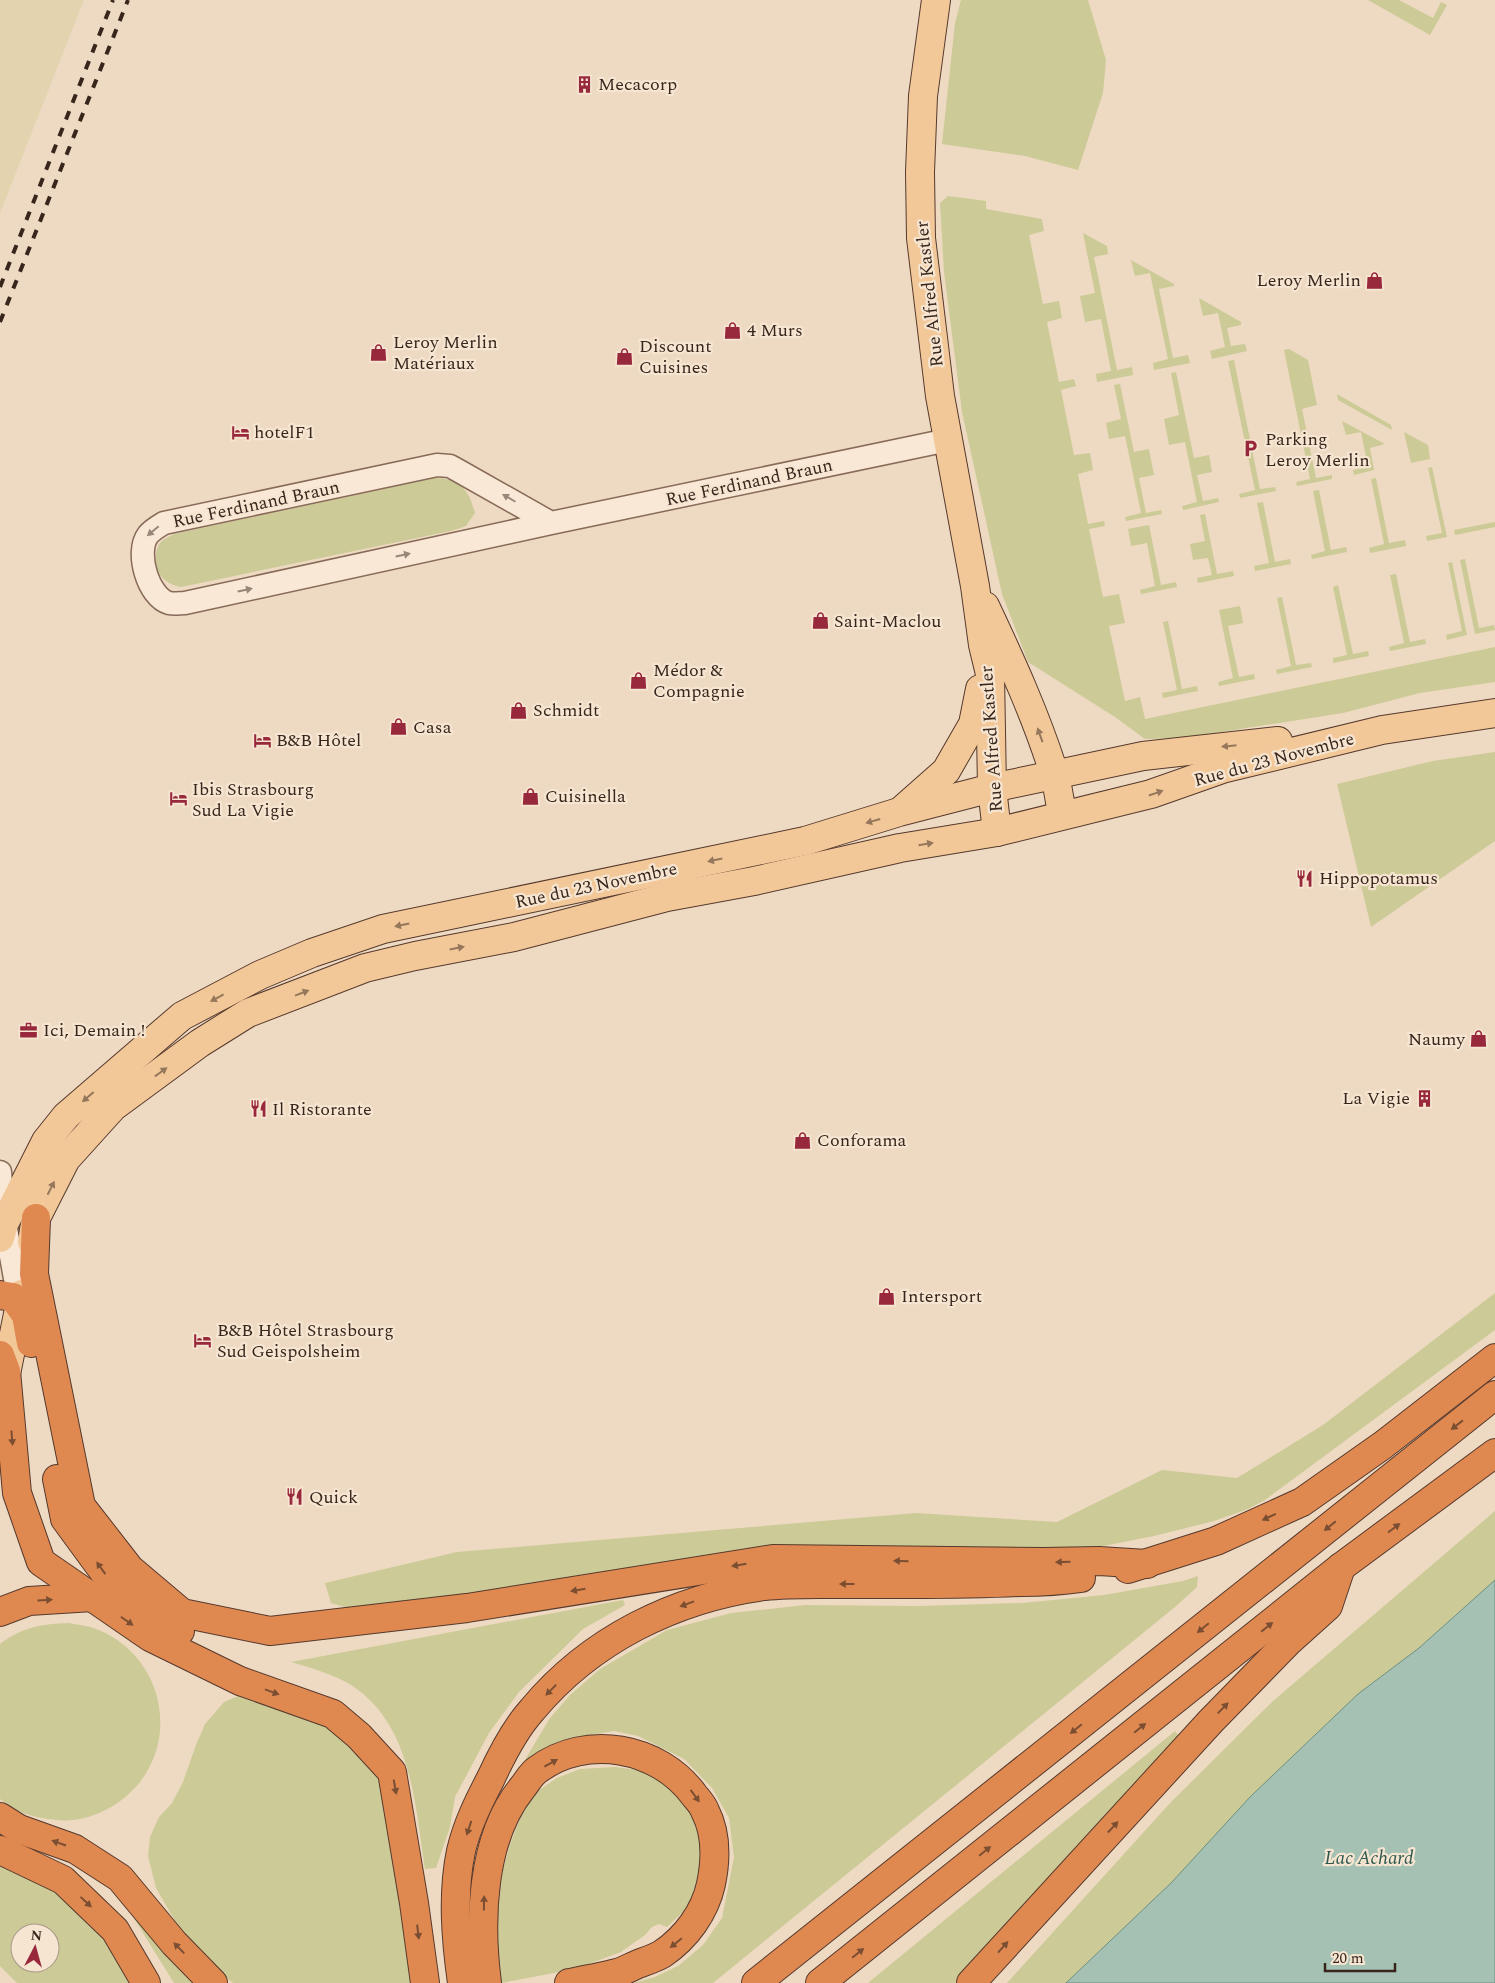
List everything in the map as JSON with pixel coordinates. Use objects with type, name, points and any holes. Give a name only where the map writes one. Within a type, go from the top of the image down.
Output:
[{"type":"highway","points":[[36,1218],[34,1274],[81,1506],[130,1569],[182,1613],[270,1631],[505,1602],[773,1559],[1043,1562],[1099,1560],[1147,1564]]},
{"type":"highway","points":[[10,1301],[26,1315],[65,1519],[109,1579],[174,1630],[271,1649],[452,1621],[505,1602]]},
{"type":"highway","points":[[487,1983],[471,1954],[456,1905],[461,1851],[476,1806],[515,1734],[531,1710],[560,1681],[587,1658],[623,1634],[655,1615],[693,1602],[726,1592],[766,1586],[807,1584],[984,1584],[1069,1580],[1112,1574],[1147,1564],[1216,1541],[1302,1502],[1383,1444],[1495,1358]]},
{"type":"highway","points":[[3,1363],[17,1493],[41,1562],[150,1637],[240,1680],[333,1714],[366,1743],[392,1772],[414,1903],[423,1972]]},
{"type":"highway","points":[[756,1983],[1495,1395]]},
{"type":"highway","points":[[820,1983],[1341,1567],[1495,1453]]},
{"type":"highway","points":[[971,1983],[1211,1720],[1289,1641],[1328,1606],[1341,1567]]},
{"type":"highway","points":[[0,1612],[29,1601],[93,1597]]},
{"type":"highway","points":[[462,1983],[471,1954],[498,1828],[516,1795],[536,1771],[561,1757],[588,1750],[618,1749],[644,1756],[669,1770],[682,1781],[705,1810],[714,1838],[715,1865],[709,1894],[699,1915],[682,1938],[662,1954],[619,1973],[569,1983]]},
{"type":"highway","points":[[0,1817],[19,1829],[75,1849],[120,1878],[174,1943],[213,1983]]},
{"type":"highway","points":[[0,1850],[63,1880],[116,1930],[146,1983]]},
{"type":"main road","name":"Rue Alfred Kastler","points":[[936,0],[923,96],[920,172],[921,238],[936,368],[975,586],[983,646],[990,674],[992,788],[997,832]]},
{"type":"main road","name":"Rue Alfred Kastler","points":[[975,586],[1015,669],[1055,775],[1062,815]]},
{"type":"main road","points":[[899,812],[946,771],[973,724],[979,697],[983,646]]},
{"type":"main road","name":"Rue du 23 Novembre","points":[[3,1230],[46,1141],[66,1116],[182,1016],[260,975],[312,953],[382,929],[805,842],[936,802],[992,788],[1152,754],[1382,730],[1495,713]]},
{"type":"main road","name":"Rue du 23 Novembre","points":[[36,1218],[66,1159],[113,1106],[200,1043],[248,1013],[365,968],[415,956],[514,937],[668,897],[900,848],[997,832],[1151,794],[1222,769],[1382,730]]},
{"type":"main road","points":[[0,1405],[10,1301],[36,1218]]},
{"type":"street","name":"Rue Ferdinand Braun","points":[[551,523],[450,466],[437,466],[164,523],[147,536],[143,553],[145,569],[150,584],[158,596],[169,603],[185,603],[551,523],[948,440]]},
{"type":"street","points":[[0,1172],[10,1301]]},
{"type":"shaded area","points":[[0,0],[84,0],[0,213]]},
{"type":"shaded area","points":[[961,0],[1088,0],[1106,60],[1103,93],[1078,170],[1025,156],[942,144],[955,23]]},
{"type":"shaded area","points":[[1368,0],[1399,0],[1433,18],[1441,2],[1447,5],[1430,35]]},
{"type":"shaded area","points":[[948,196],[986,201],[986,209],[1042,219],[1044,231],[1029,235],[1043,304],[1059,301],[1062,318],[1047,322],[1059,382],[1074,379],[1076,386],[1061,390],[1074,455],[1090,453],[1093,470],[1078,474],[1088,524],[1104,521],[1105,526],[1089,529],[1103,597],[1119,594],[1125,623],[1109,626],[1125,701],[1140,697],[1145,719],[1495,647],[1495,682],[1420,693],[1343,713],[1183,738],[1145,739],[1115,717],[1028,662],[1002,594],[962,412],[944,272],[940,203]]},
{"type":"shaded area","points":[[1083,233],[1107,246],[1108,254],[1094,257],[1117,370],[1132,367],[1133,375],[1097,382],[1096,374],[1111,371],[1101,319],[1085,322],[1080,296],[1095,293]]},
{"type":"shaded area","points":[[1131,260],[1174,284],[1174,286],[1159,289],[1173,358],[1188,355],[1190,363],[1154,370],[1153,363],[1168,359],[1150,273],[1135,276]]},
{"type":"shaded area","points":[[1199,298],[1241,322],[1241,325],[1227,328],[1231,346],[1245,344],[1247,351],[1212,359],[1210,351],[1225,347],[1218,313],[1203,316]]},
{"type":"shaded area","points":[[1289,349],[1308,360],[1317,405],[1302,409],[1316,478],[1332,475],[1332,479],[1297,486],[1296,482],[1310,479],[1284,350]]},
{"type":"shaded area","points":[[1234,360],[1260,489],[1275,487],[1276,491],[1240,498],[1239,494],[1255,490],[1228,361]]},
{"type":"shaded area","points":[[1176,372],[1194,458],[1209,455],[1212,472],[1197,475],[1203,501],[1218,498],[1219,502],[1183,510],[1182,506],[1197,502],[1185,442],[1169,445],[1164,419],[1179,415],[1171,373]]},
{"type":"shaded area","points":[[1120,384],[1134,452],[1149,449],[1154,475],[1139,478],[1146,513],[1161,510],[1162,514],[1126,521],[1125,517],[1141,513],[1125,436],[1109,439],[1106,423],[1121,419],[1114,385]]},
{"type":"shaded area","points":[[1337,394],[1391,425],[1392,430],[1338,400]]},
{"type":"shaded area","points":[[1342,421],[1385,444],[1370,448],[1374,470],[1354,475],[1353,470],[1368,467],[1361,432],[1346,435]]},
{"type":"shaded area","points":[[1404,432],[1428,445],[1430,459],[1411,463]]},
{"type":"shaded area","points":[[1432,467],[1447,537],[1427,541],[1426,536],[1442,533],[1428,468]]},
{"type":"shaded area","points":[[434,478],[451,480],[457,483],[470,498],[475,513],[466,526],[451,531],[181,587],[166,581],[157,568],[156,555],[159,545],[163,540],[174,534]]},
{"type":"shaded area","points":[[1376,478],[1389,543],[1405,540],[1406,546],[1370,553],[1369,548],[1384,544],[1371,479]]},
{"type":"shaded area","points":[[1319,490],[1331,550],[1346,547],[1347,552],[1312,559],[1311,555],[1325,551],[1313,491]]},
{"type":"shaded area","points":[[1263,502],[1275,562],[1290,559],[1291,564],[1255,571],[1254,566],[1269,563],[1257,503]]},
{"type":"shaded area","points":[[1205,514],[1217,574],[1233,571],[1234,576],[1198,583],[1197,578],[1212,575],[1208,558],[1193,560],[1190,544],[1205,541],[1200,515]]},
{"type":"shaded area","points":[[1495,522],[1495,527],[1455,535],[1454,530]]},
{"type":"shaded area","points":[[1149,525],[1161,585],[1176,582],[1177,587],[1141,594],[1140,590],[1155,586],[1147,543],[1131,546],[1128,529]]},
{"type":"shaded area","points":[[1465,559],[1479,628],[1494,625],[1495,630],[1475,634],[1460,560]]},
{"type":"shaded area","points":[[1452,562],[1467,635],[1447,640],[1446,635],[1462,631],[1448,563]]},
{"type":"shaded area","points":[[1396,574],[1410,642],[1425,639],[1426,644],[1390,651],[1389,647],[1404,643],[1390,575]]},
{"type":"shaded area","points":[[1338,585],[1353,654],[1368,651],[1369,656],[1333,663],[1333,658],[1347,655],[1333,587]]},
{"type":"shaded area","points":[[1282,597],[1296,665],[1311,663],[1312,667],[1277,674],[1276,670],[1291,666],[1277,598]]},
{"type":"shaded area","points":[[1240,606],[1243,623],[1228,626],[1239,677],[1254,674],[1255,679],[1219,686],[1218,682],[1233,678],[1219,610]]},
{"type":"shaded area","points":[[1168,621],[1182,689],[1197,686],[1198,691],[1163,698],[1162,693],[1177,690],[1163,622]]},
{"type":"shaded area","points":[[1495,752],[1495,841],[1371,927],[1337,784],[1433,761]]},
{"type":"shaded area","points":[[1495,1293],[1495,1330],[1265,1500],[1248,1509],[1214,1521],[1154,1536],[1083,1550],[893,1546],[795,1547],[513,1591],[355,1610],[331,1603],[325,1583],[457,1552],[916,1513],[1057,1522],[1162,1470],[1237,1478],[1323,1425]]},
{"type":"shaded area","points":[[1495,1511],[1495,1580],[1419,1648],[1358,1694],[1250,1797],[1172,1882],[1066,1983],[1007,1983],[1171,1802],[1273,1701]]},
{"type":"shaded area","points":[[1198,1576],[1197,1587],[1175,1607],[713,1983],[633,1983],[655,1977],[678,1966],[703,1945],[722,1918],[734,1857],[729,1818],[712,1788],[684,1759],[638,1736],[614,1731],[585,1736],[561,1744],[531,1765],[523,1763],[550,1718],[570,1695],[600,1669],[667,1630],[731,1613],[805,1605],[919,1606],[1022,1603],[1104,1595],[1183,1581]]},
{"type":"shaded area","points":[[623,1600],[625,1605],[583,1629],[519,1692],[489,1733],[455,1797],[450,1827],[436,1868],[425,1869],[418,1819],[407,1768],[399,1743],[387,1721],[371,1701],[351,1685],[329,1674],[291,1662]]},
{"type":"shaded area","points":[[69,1623],[99,1630],[124,1645],[143,1666],[155,1690],[160,1716],[158,1742],[150,1767],[134,1789],[111,1807],[98,1814],[77,1819],[56,1820],[26,1814],[0,1799],[0,1644],[24,1630],[50,1624]]},
{"type":"shaded area","points":[[250,1691],[321,1697],[383,1783],[411,1983],[233,1983],[204,1960],[182,1933],[156,1888],[148,1856],[150,1837],[159,1817],[172,1803],[183,1782],[205,1724],[224,1702]]},
{"type":"shaded area","points":[[1175,1731],[1179,1736],[955,1983],[868,1983]]},
{"type":"shaded area","points":[[615,1767],[638,1770],[666,1784],[688,1804],[701,1833],[703,1870],[687,1908],[667,1927],[659,1924],[652,1927],[645,1935],[621,1952],[575,1969],[502,1983],[492,1959],[492,1910],[509,1848],[523,1809],[535,1793],[557,1778],[580,1769]]},
{"type":"shaded area","points":[[0,1862],[60,1889],[113,1944],[137,1983],[17,1983],[0,1966]]},
{"type":"shaded area","points":[[130,1912],[154,1936],[181,1969],[198,1983],[174,1983]]},
{"type":"water","name":"Lac Achard","points":[[1495,1580],[1495,1983],[1066,1983],[1172,1882],[1250,1797],[1358,1694],[1419,1648]]},
{"type":"railway","points":[[0,287],[113,0]]},
{"type":"railway","points":[[0,322],[128,0]]},
{"type":"place","name":"Mecacorp","points":[[584,84]]},
{"type":"place","name":"Leroy Merlin","points":[[1375,280]]},
{"type":"place","name":"4 Murs","points":[[733,330]]},
{"type":"place","name":"Leroy Merlin Matériaux","points":[[379,352]]},
{"type":"place","name":"Discount Cuisines","points":[[625,356]]},
{"type":"place","name":"hotelF1","points":[[240,432]]},
{"type":"place","name":"Parking Leroy Merlin","points":[[1251,449]]},
{"type":"place","name":"Saint-Maclou","points":[[820,621]]},
{"type":"place","name":"Médor & Compagnie","points":[[639,680]]},
{"type":"place","name":"Schmidt","points":[[519,710]]},
{"type":"place","name":"Casa","points":[[399,727]]},
{"type":"place","name":"B&B Hôtel","points":[[262,740]]},
{"type":"place","name":"Cuisinella","points":[[531,796]]},
{"type":"place","name":"Ibis Strasbourg Sud La Vigie","points":[[178,799]]},
{"type":"place","name":"Hippopotamus","points":[[1305,878]]},
{"type":"place","name":"Ici, Demain !","points":[[29,1030]]},
{"type":"place","name":"Naumy","points":[[1479,1039]]},
{"type":"place","name":"La Vigie","points":[[1424,1098]]},
{"type":"place","name":"Il Ristorante","points":[[258,1109]]},
{"type":"place","name":"Conforama","points":[[803,1140]]},
{"type":"place","name":"Intersport","points":[[887,1296]]},
{"type":"place","name":"B&B Hôtel Strasbourg Sud Geispolsheim","points":[[203,1340]]},
{"type":"place","name":"Quick","points":[[295,1497]]}]
